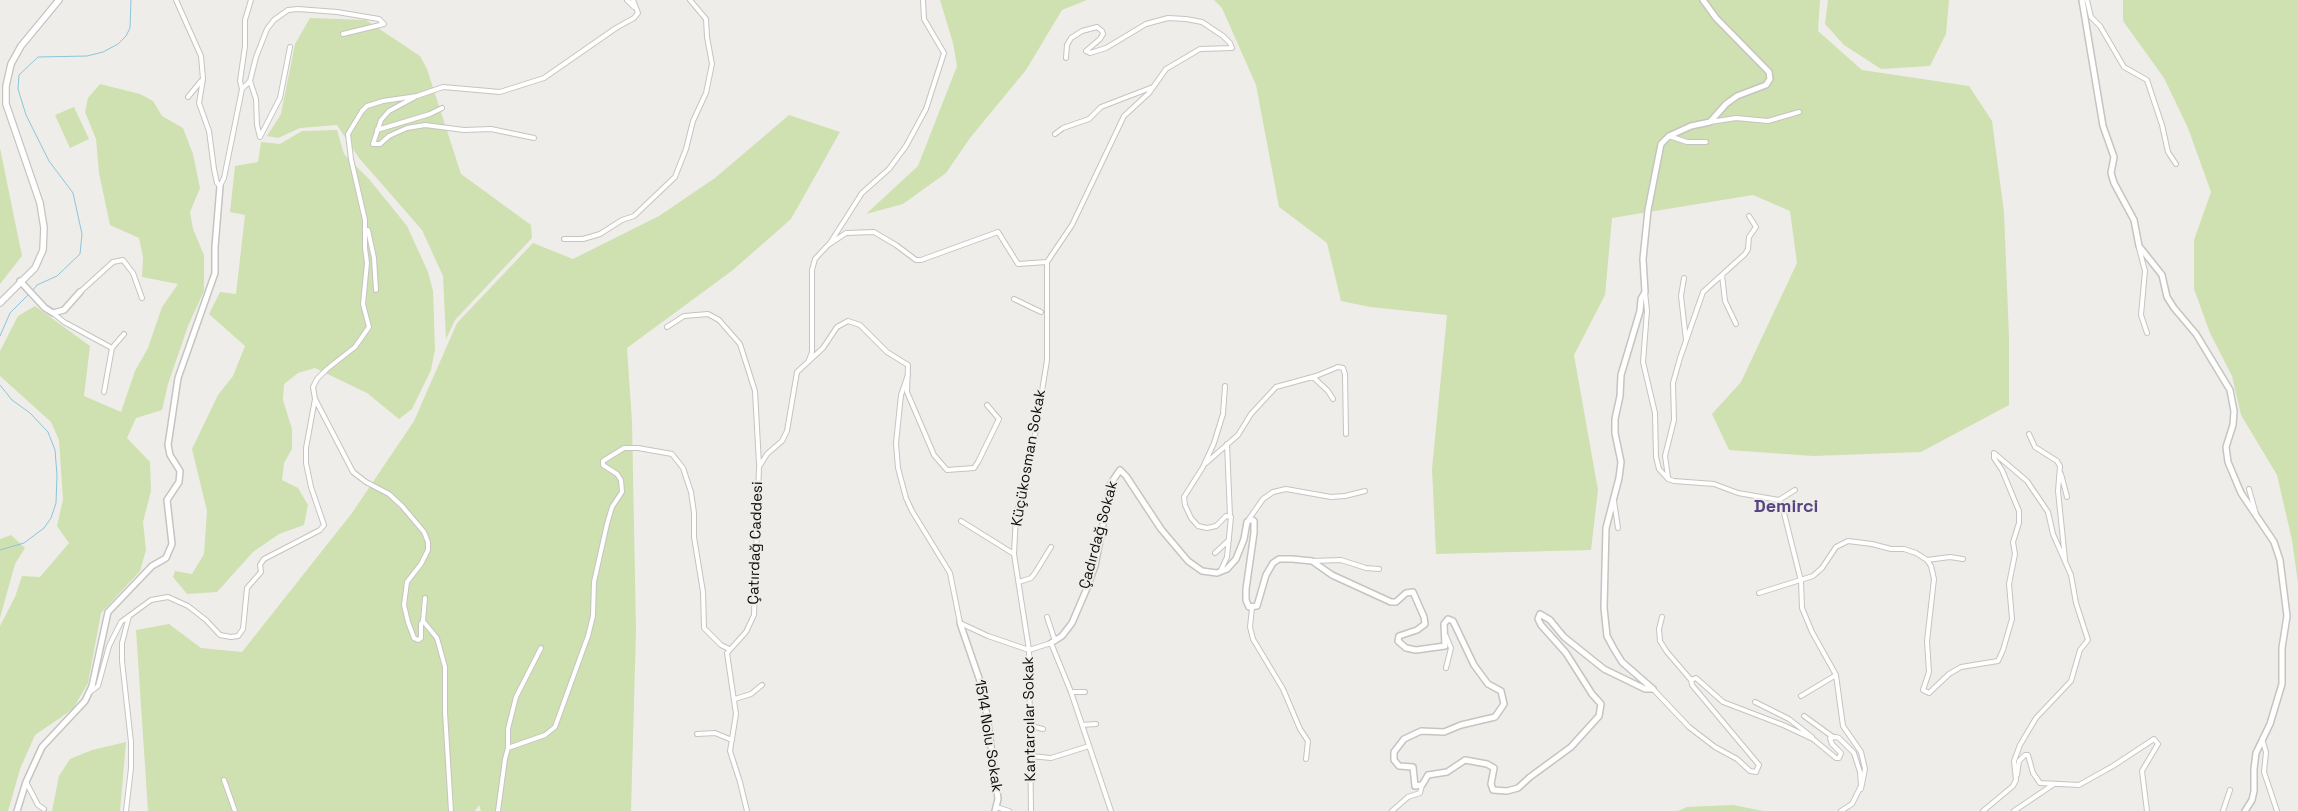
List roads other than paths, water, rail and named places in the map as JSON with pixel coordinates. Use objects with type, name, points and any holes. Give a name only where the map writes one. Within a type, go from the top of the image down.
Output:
[{"type":"main road","points":[[0,303],[35,268],[42,250],[44,228],[40,203],[6,104],[6,86],[11,64],[22,46],[59,0]]},
{"type":"street","points":[[176,0],[201,56],[203,79],[199,103],[209,131],[214,168],[217,183],[220,186]]},
{"type":"street","points":[[17,811],[26,782],[42,748],[85,701],[92,686],[108,612],[152,566],[166,558],[172,544],[167,500],[179,482],[180,471],[170,455],[168,446],[178,378],[215,273],[220,186],[224,178],[242,89],[240,81],[245,46],[245,20],[251,0]]},
{"type":"street","points":[[627,0],[637,10]]},
{"type":"street","points":[[534,138],[490,129],[464,130],[425,125],[407,128],[389,136],[380,144],[373,144],[381,120],[389,111],[417,96],[443,87],[500,92],[544,78],[638,15],[633,0]]},
{"type":"street","points":[[564,239],[589,238],[634,216],[675,176],[686,149],[693,121],[706,93],[712,64],[706,19],[690,0]]},
{"type":"street","points":[[809,360],[812,352],[812,270],[815,259],[828,245],[862,193],[889,169],[906,146],[926,109],[944,53],[924,19],[923,0]]},
{"type":"street","points":[[1703,0],[1716,18],[1769,72],[1770,79],[1766,85],[1737,96],[1726,104],[1710,122]]},
{"type":"street","points":[[2082,0],[2103,126],[2114,157],[2112,173],[2114,183],[2134,220],[2145,270],[2141,314],[2147,333]]},
{"type":"street","points":[[2087,0],[2091,17],[2100,26],[2124,67],[2147,80],[2168,152],[2176,164]]},
{"type":"street","points":[[242,89],[250,81],[256,57],[267,29],[274,20],[288,10],[337,12],[379,19],[384,24],[343,34]]},
{"type":"street","points":[[828,245],[846,233],[874,232],[916,260],[921,260],[998,232],[1018,264],[1047,262],[1075,219],[1122,118],[1153,87],[1166,69],[1195,51],[1205,48],[1231,49],[1230,43],[1202,22],[1168,18],[1146,24],[1106,48],[1090,53],[1086,51],[1100,39],[1103,34],[1102,31],[1097,28],[1082,31],[1071,38],[1067,45],[1066,58]]},
{"type":"street","points":[[250,81],[256,99],[256,125],[260,137],[280,98],[290,47]]},
{"type":"street","points":[[188,97],[203,79]]},
{"type":"street","points":[[1055,134],[1063,128],[1089,119],[1101,107],[1153,87]]},
{"type":"street","points":[[376,290],[373,252],[348,138],[352,125],[367,106],[383,101],[417,96]]},
{"type":"street","points":[[377,130],[430,114],[442,108]]},
{"type":"street","points":[[1795,490],[1779,500],[1738,493],[1714,484],[1681,483],[1668,479],[1659,469],[1655,414],[1643,362],[1647,311],[1643,259],[1648,210],[1662,144],[1669,136],[1691,126],[1710,122],[1736,118],[1768,121],[1799,112]]},
{"type":"street","points":[[1669,136],[1687,142],[1706,142]]},
{"type":"street","points":[[1668,479],[1664,456],[1674,420],[1673,383],[1686,340],[1703,292],[1745,254],[1748,249],[1749,237],[1756,227],[1750,216]]},
{"type":"street","points":[[366,220],[365,248],[368,263],[363,304],[369,327],[355,347],[317,379],[313,387],[315,400],[353,472],[366,482],[389,494],[424,532],[428,542],[428,550],[421,564],[406,582],[404,605],[414,638],[418,640],[421,638],[425,598]]},
{"type":"street","points":[[2139,246],[2162,275],[2168,297],[2174,308],[2196,334],[2230,390],[2234,411],[2233,424],[2226,447],[2228,462],[2241,493],[2274,542],[2280,560],[2287,604],[2282,648],[2282,684],[2270,724],[2262,739],[2254,769],[2252,800],[2245,811]]},
{"type":"street","points":[[53,313],[64,310],[80,292],[113,262],[123,260],[133,273],[142,298]]},
{"type":"street","name":"Küçükosman Sokak","points":[[1029,650],[1014,554],[1016,516],[1032,454],[1047,360],[1047,262]]},
{"type":"street","points":[[1722,275],[1725,301],[1736,324]]},
{"type":"street","points":[[1684,278],[1681,296],[1686,340]]},
{"type":"street","points":[[20,281],[27,286],[46,308],[64,322],[112,348]]},
{"type":"street","points":[[1645,292],[1641,299],[1640,310],[1621,375],[1620,396],[1615,419],[1615,433],[1620,462],[1604,550],[1607,573],[1604,608],[1607,636],[1622,662],[1653,689],[1699,735],[1737,759],[1750,771],[1756,772],[1759,765],[1752,755],[1692,685],[1691,680],[1660,641],[1659,629],[1662,617]]},
{"type":"street","points":[[1014,298],[1041,312]]},
{"type":"street","points":[[667,327],[684,316],[708,314],[719,320],[740,344],[755,391],[759,467]]},
{"type":"street","name":"Çatırdağ Caddesi","points":[[729,649],[746,632],[754,615],[759,467],[767,454],[782,441],[787,431],[797,372],[823,348],[838,327],[848,321],[854,322],[887,352],[908,365],[908,375]]},
{"type":"street","points":[[104,392],[112,348],[124,334]]},
{"type":"street","points":[[1203,467],[1238,434],[1251,414],[1276,387],[1313,377],[1338,367],[1343,368],[1345,374],[1346,434]]},
{"type":"street","points":[[908,375],[907,392],[934,455],[947,470],[974,468],[978,462],[999,419],[987,405]]},
{"type":"street","name":"1514 Nolu Sokak","points":[[908,375],[901,395],[896,443],[898,468],[906,498],[912,511],[950,573],[960,623],[981,684],[994,764],[998,799],[996,809]]},
{"type":"street","points":[[1313,377],[1328,391],[1333,399]]},
{"type":"street","points":[[1225,386],[1223,414],[1214,443],[1203,467],[1184,497],[1190,518],[1198,526],[1208,528],[1216,526],[1226,516],[1230,516]]},
{"type":"street","points":[[88,694],[98,686],[109,646],[121,622],[151,600],[168,597],[188,606],[206,620],[220,635],[238,636],[243,630],[248,588],[261,572],[260,565],[264,559],[320,530],[324,525],[311,487],[306,463],[306,448],[315,400]]},
{"type":"street","points":[[2029,434],[2034,447],[2057,461],[2067,497]]},
{"type":"street","points":[[1217,573],[1223,568],[1227,557],[1229,540],[1227,444]]},
{"type":"street","points":[[508,748],[545,735],[555,727],[588,636],[593,616],[594,582],[607,524],[612,507],[622,492],[621,480],[617,474],[603,465],[603,461],[624,448],[638,448],[672,454],[684,468],[694,513],[694,537],[703,592],[704,628],[721,645],[729,649],[727,659],[736,714],[730,751],[747,811]]},
{"type":"street","points":[[1759,593],[1813,576],[1822,568],[1836,547],[1848,541],[1891,549],[1904,549],[1916,553],[1927,560],[1934,579],[1927,641],[1929,672],[1923,690],[1929,693],[1949,674],[1961,667],[1998,661],[2012,619],[2009,584],[2015,554],[2013,542],[2019,523],[2019,511],[1994,453],[2027,481],[2048,512],[2053,534],[2066,563],[2088,640],[2080,650],[2071,681],[2036,718],[2020,746],[2014,761],[2016,780]]},
{"type":"street","name":"Çadırdağ Sokak","points":[[1053,642],[1072,623],[1087,588],[1095,566],[1112,483],[1120,470],[1126,476],[1161,529],[1188,560],[1202,571],[1217,573]]},
{"type":"street","points":[[2060,472],[2058,491],[2066,563]]},
{"type":"street","points":[[1217,573],[1227,569],[1236,558],[1244,539],[1249,519],[1263,499],[1273,492],[1286,489],[1331,497],[1365,491]]},
{"type":"street","points":[[2249,489],[2256,516]]},
{"type":"street","points":[[1614,496],[1618,528]]},
{"type":"street","points":[[1779,500],[1782,505],[1801,581],[1800,594],[1804,614],[1836,675],[1843,726],[1862,752],[1865,770],[1861,790],[1852,804],[1841,811]]},
{"type":"street","points":[[1249,519],[1255,524],[1246,600],[1247,604],[1252,608]]},
{"type":"street","points":[[961,521],[1014,554]]},
{"type":"street","points":[[1215,553],[1229,540]]},
{"type":"street","points":[[1019,582],[1031,578],[1051,547]]},
{"type":"street","points":[[1927,560],[1950,557],[1963,559]]},
{"type":"street","points":[[1252,608],[1257,606],[1266,575],[1273,563],[1279,559],[1341,560],[1366,568],[1379,569]]},
{"type":"street","points":[[1312,561],[1332,575],[1391,602],[1396,602],[1406,593],[1413,592],[1424,617],[1425,624],[1417,630],[1399,636],[1398,642],[1406,648],[1416,650],[1445,646],[1446,636]]},
{"type":"street","points":[[1252,608],[1250,627],[1253,639],[1283,689],[1300,729],[1308,741],[1306,759]]},
{"type":"street","points":[[1392,811],[1408,797],[1420,793],[1428,775],[1447,772],[1464,760],[1472,760],[1494,768],[1491,784],[1493,790],[1502,791],[1518,788],[1571,747],[1599,716],[1601,704],[1592,694],[1566,653],[1541,625],[1538,619],[1540,614],[1544,615],[1564,637],[1604,670],[1645,689],[1653,689]]},
{"type":"street","points":[[126,811],[131,768],[131,742],[122,661],[122,643],[129,616]]},
{"type":"street","points":[[1047,617],[1053,642],[1072,692],[1111,811]]},
{"type":"street","points":[[1422,785],[1418,787],[1414,783],[1413,767],[1399,766],[1394,760],[1394,752],[1404,739],[1421,731],[1444,732],[1461,725],[1495,717],[1504,704],[1502,691],[1488,684],[1474,666],[1451,619],[1445,621],[1444,624],[1451,648],[1446,668]]},
{"type":"street","points":[[423,621],[437,638],[445,667],[445,712],[451,811]]},
{"type":"street","points":[[960,623],[988,636],[1029,650]]},
{"type":"street","name":"Kantarcılar Sokak","points":[[1031,811],[1029,650],[1053,642]]},
{"type":"street","points":[[498,811],[504,759],[508,748],[508,729],[516,696],[541,648]]},
{"type":"street","points":[[1801,696],[1836,675]]},
{"type":"street","points":[[1691,680],[1696,678],[1723,702],[1783,725],[1813,739]]},
{"type":"street","points":[[735,699],[750,694],[762,685]]},
{"type":"street","points":[[1072,692],[1085,692]]},
{"type":"street","points":[[1755,702],[1792,720],[1836,758],[1839,758],[1841,752],[1830,741],[1833,737]]},
{"type":"street","points":[[1804,716],[1833,737],[1839,738],[1854,753],[1861,775],[1861,790]]},
{"type":"street","points":[[1082,725],[1096,724]]},
{"type":"street","points":[[1031,726],[1043,729]]},
{"type":"street","points":[[697,734],[715,733],[732,740]]},
{"type":"street","points":[[1983,811],[2013,786],[2020,761],[2025,755],[2028,755],[2036,779],[2040,783],[2054,784],[2066,782],[2079,785],[2154,739],[2158,744],[2142,771],[2147,811]]},
{"type":"street","points":[[2262,739],[2266,752],[2264,772],[2277,811]]},
{"type":"street","points":[[1031,756],[1051,758],[1089,746]]},
{"type":"street","points":[[224,780],[235,811]]},
{"type":"street","points":[[26,782],[38,805],[44,809]]},
{"type":"street","points":[[2014,811],[2054,784]]},
{"type":"street","points":[[2223,811],[2230,790]]},
{"type":"street","points":[[996,809],[1009,811]]},
{"type":"waterway","points":[[33,290],[37,285],[57,276],[80,254],[82,234],[73,193],[49,161],[26,115],[18,89],[19,75],[38,57],[87,56],[103,52],[118,44],[126,36],[130,28],[131,0]]},
{"type":"waterway","points":[[0,336],[10,313],[30,293]]},
{"type":"waterway","points":[[0,385],[12,400],[30,413],[48,432],[55,450],[57,475],[56,503],[51,518],[44,528],[24,543],[0,550]]},
{"type":"district","name":"Demirci","points":[[1786,507]]}]
